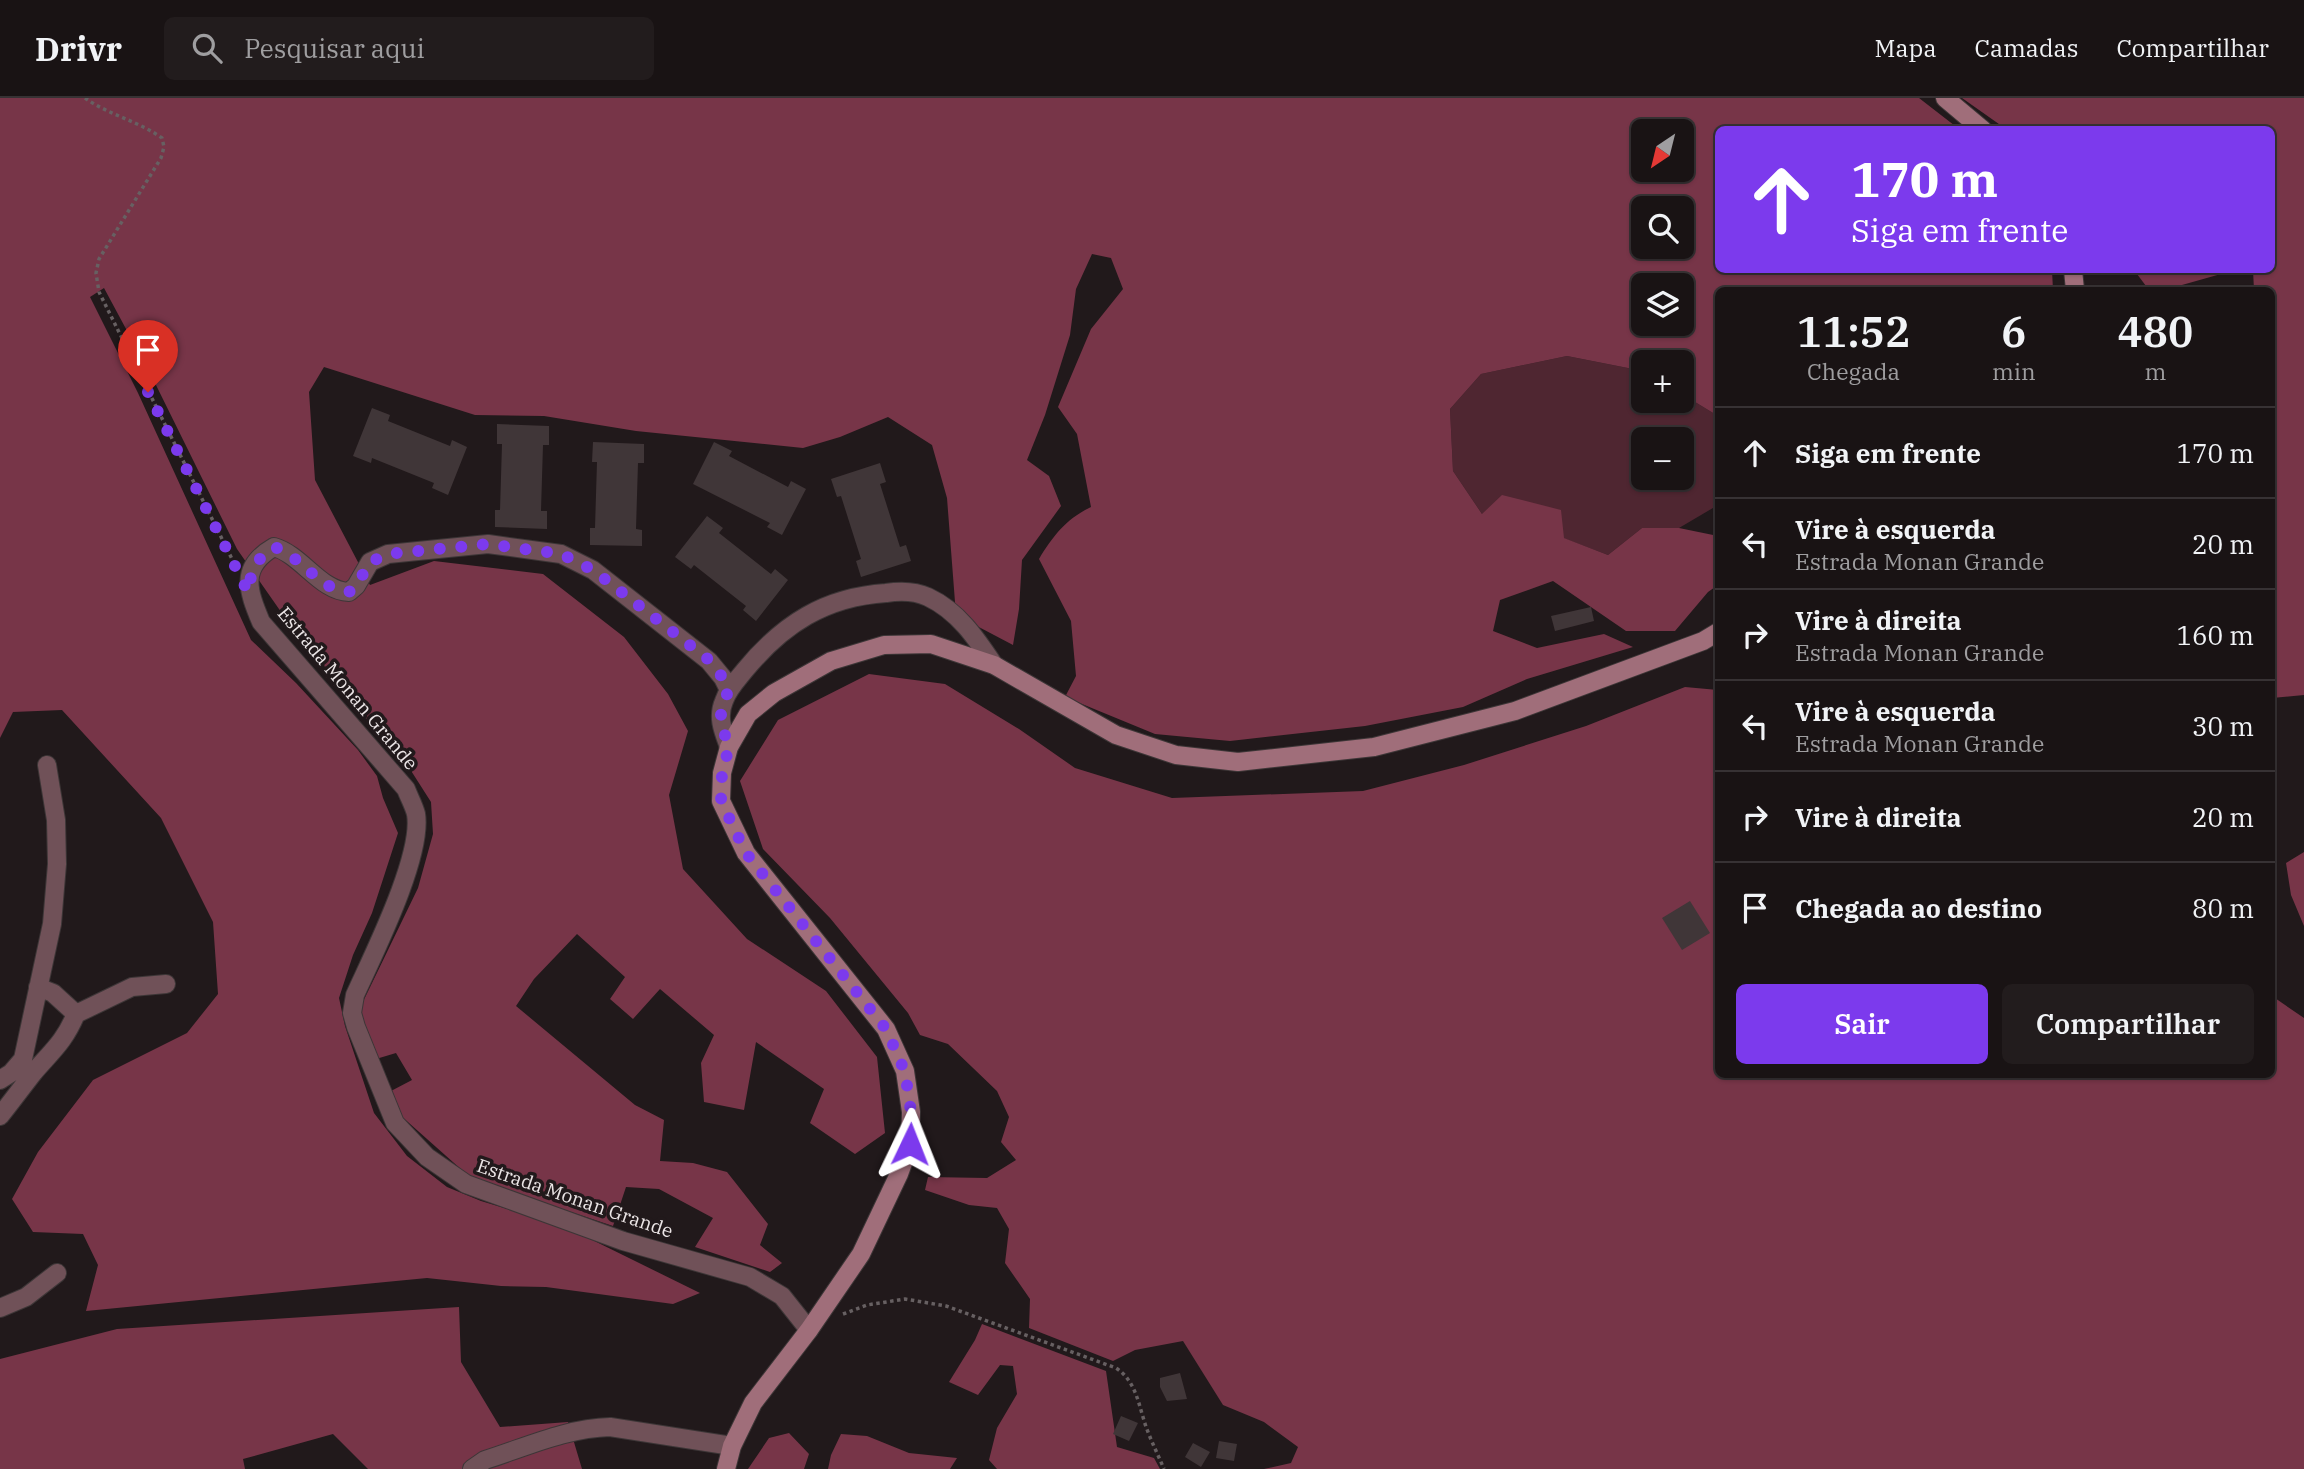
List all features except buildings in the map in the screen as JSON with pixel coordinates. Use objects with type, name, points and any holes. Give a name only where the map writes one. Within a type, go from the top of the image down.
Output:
[{"type":"main road","points":[[1945,98],[1978,126]]},
{"type":"main road","points":[[726,1469],[732,1446],[753,1403],[809,1330],[861,1254],[910,1144],[911,1112],[905,1072],[886,1029],[746,853],[721,801],[722,773],[729,747],[748,715],[774,693],[831,662],[858,653],[884,645],[931,644],[993,665],[1115,735],[1176,755],[1238,762],[1374,747],[1515,711],[1703,641],[1715,634]]},
{"type":"street","points":[[248,592],[251,571],[263,553],[274,547],[286,550],[337,592],[349,592],[356,586],[370,562],[388,554],[488,544],[561,554],[593,570],[709,660],[729,690]]},
{"type":"street","points":[[729,747],[720,721],[723,702],[729,690],[759,653],[787,626],[821,607],[866,594],[901,591],[926,595],[949,609],[975,636],[993,665]]},
{"type":"street","name":"Estrada Monan Grande","points":[[248,592],[261,622],[406,789],[416,814],[416,840],[409,867],[355,995],[352,1013],[395,1123],[427,1157],[466,1184],[623,1241],[750,1277],[782,1296],[809,1330]]},
{"type":"street","points":[[0,1116],[12,1080],[23,1059],[52,924],[57,864],[55,820],[47,765]]},
{"type":"street","points":[[12,1080],[68,1035],[76,1014],[132,987],[166,984]]},
{"type":"street","points":[[38,987],[53,993],[76,1014]]},
{"type":"street","points":[[0,1308],[26,1297],[57,1273]]},
{"type":"street","points":[[472,1469],[485,1460],[575,1430],[593,1427],[610,1427],[732,1446]]},
{"type":"path","points":[[85,98],[162,138],[164,147],[161,158],[99,259],[96,272],[99,292],[248,592]]},
{"type":"path","points":[[835,1317],[867,1305],[905,1298],[946,1306],[1116,1368],[1129,1378],[1133,1386],[1148,1434],[1164,1469]]},
{"type":"shaded area","points":[[0,98],[1919,98],[1955,126],[1715,126],[1715,273],[2052,273],[2053,287],[1715,287],[1715,414],[1694,401],[1694,350],[1631,350],[1631,369],[1567,356],[1481,374],[1450,409],[1453,471],[1482,514],[1502,495],[1561,510],[1564,538],[1608,555],[1642,528],[1679,528],[1715,535],[1715,587],[1675,631],[1626,631],[1553,581],[1500,600],[1493,631],[1537,648],[1604,634],[1633,647],[1527,679],[1463,707],[1365,726],[1230,741],[1155,734],[1065,697],[1076,676],[1071,621],[1039,559],[1061,529],[1091,507],[1077,434],[1058,407],[1091,329],[1123,289],[1111,258],[1092,254],[1076,289],[1070,335],[1045,415],[1027,460],[1049,476],[1061,506],[1022,560],[1019,609],[1013,645],[956,615],[947,498],[932,445],[888,417],[840,437],[803,448],[636,431],[544,416],[475,415],[324,367],[309,392],[315,480],[370,585],[434,561],[543,574],[624,637],[668,694],[688,731],[669,795],[683,869],[747,939],[826,991],[877,1057],[885,1133],[855,1154],[810,1123],[824,1089],[756,1042],[744,1110],[704,1102],[701,1063],[714,1035],[660,989],[633,1019],[610,999],[625,977],[577,934],[534,979],[516,1006],[635,1105],[664,1120],[660,1161],[693,1163],[727,1172],[768,1224],[760,1245],[782,1263],[770,1272],[695,1247],[713,1218],[659,1189],[626,1187],[613,1226],[472,1179],[400,1115],[391,1091],[412,1080],[396,1053],[376,1059],[357,1014],[418,888],[433,834],[431,802],[401,755],[330,682],[237,549],[154,381],[104,288],[90,297],[138,393],[251,640],[296,683],[358,750],[377,776],[398,833],[372,913],[353,955],[339,998],[345,1026],[374,1113],[407,1156],[447,1187],[481,1201],[564,1226],[700,1293],[673,1304],[546,1287],[501,1286],[427,1278],[86,1311],[98,1265],[83,1234],[33,1232],[12,1199],[38,1152],[93,1080],[187,1033],[218,994],[213,922],[161,818],[62,710],[13,712],[0,738]]},
{"type":"shaded area","points":[[1962,98],[2304,98],[2304,695],[2275,698],[2275,287],[2254,287],[2253,273],[2275,273],[2275,126],[2002,126]]},
{"type":"shaded area","points":[[2136,273],[2224,273],[2182,287],[2147,287]]},
{"type":"shaded area","points":[[1567,356],[1631,369],[1631,413],[1694,413],[1694,401],[1715,414],[1715,507],[1679,528],[1642,528],[1608,555],[1563,538],[1482,514],[1453,471],[1450,409],[1481,374]]},
{"type":"shaded area","points":[[869,674],[945,684],[1019,729],[1075,768],[1172,798],[1363,791],[1464,765],[1586,726],[1685,687],[1715,690],[1715,1078],[2275,1078],[2275,998],[2304,1018],[2304,1469],[1264,1469],[1291,1463],[1298,1447],[1264,1422],[1223,1405],[1183,1341],[1135,1350],[1113,1361],[1029,1328],[1030,1299],[1005,1263],[1009,1229],[997,1208],[969,1205],[925,1190],[928,1177],[987,1178],[1016,1160],[1001,1142],[1009,1117],[997,1091],[948,1044],[920,1035],[908,1013],[830,918],[763,849],[740,781],[778,720]]},
{"type":"shaded area","points":[[2304,852],[2304,926],[2291,895],[2286,863]]},
{"type":"shaded area","points":[[459,1307],[461,1362],[500,1427],[568,1422],[582,1469],[368,1469],[333,1434],[243,1459],[245,1469],[0,1469],[0,1359],[117,1329]]},
{"type":"shaded area","points":[[982,1324],[1106,1371],[1117,1447],[1154,1458],[1160,1469],[997,1469],[989,1460],[997,1428],[1017,1394],[1013,1366],[1000,1365],[978,1395],[949,1382]]},
{"type":"shaded area","points":[[789,1433],[809,1454],[804,1469],[748,1469],[769,1438]]},
{"type":"shaded area","points":[[841,1434],[867,1436],[909,1453],[957,1458],[950,1469],[828,1469]]},
{"type":"route","points":[[148,392],[248,592],[251,571],[263,553],[274,547],[286,550],[337,592],[349,592],[356,586],[370,562],[388,554],[488,544],[561,554],[593,570],[709,660],[729,690],[723,702],[720,721],[729,747],[722,773],[721,801],[746,853],[795,912],[845,981],[886,1029],[905,1072],[911,1112],[910,1144]]}]
